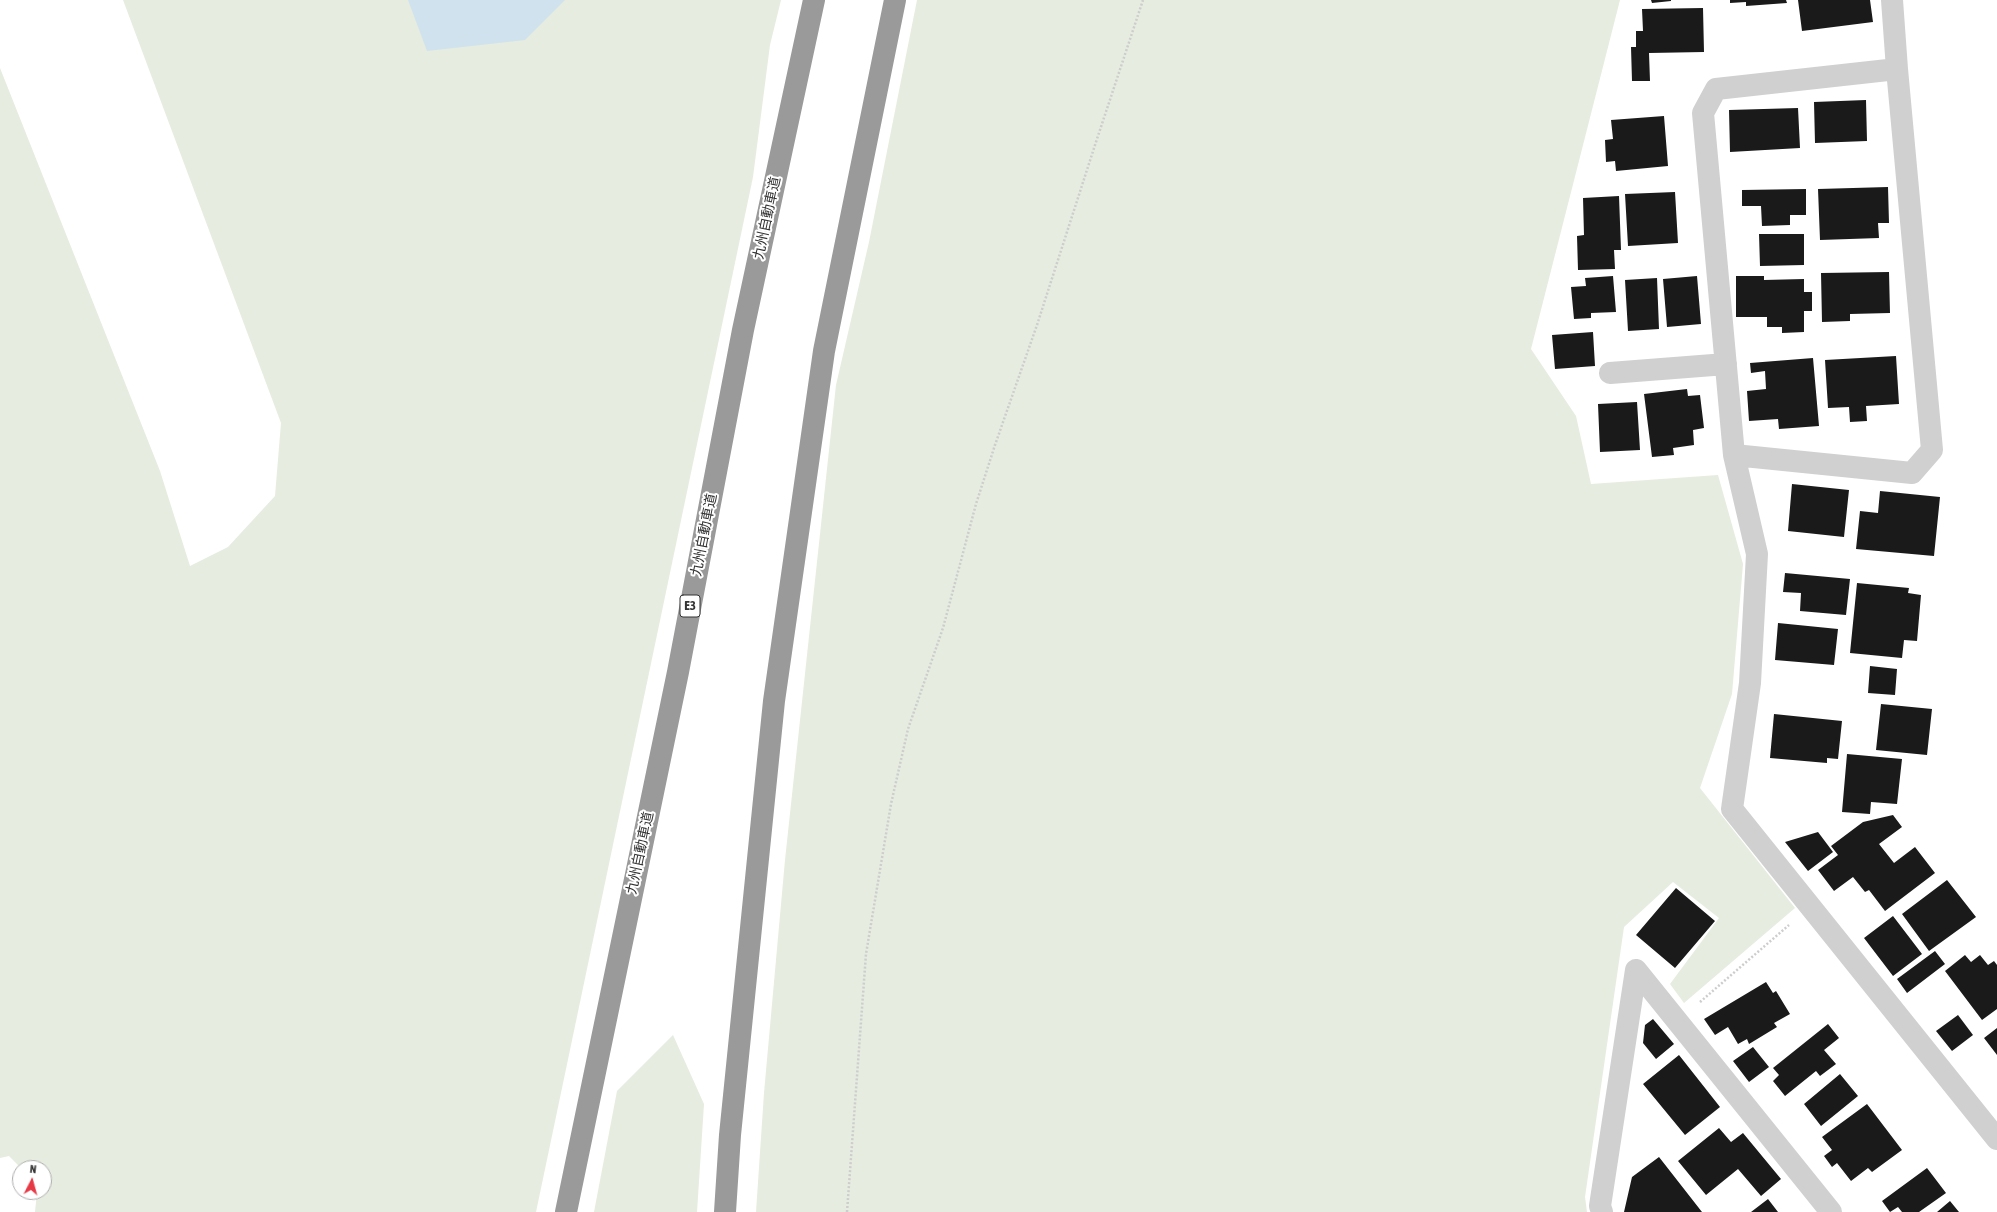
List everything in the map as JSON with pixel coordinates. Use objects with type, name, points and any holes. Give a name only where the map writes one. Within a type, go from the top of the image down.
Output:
[{"type":"highway","name":"九州自動車道","points":[[566,1212],[678,672],[743,330],[814,0]]},
{"type":"highway","points":[[726,1212],[730,1136],[772,725],[781,654],[824,351],[895,0]]},
{"type":"street","points":[[1734,455],[1912,473],[1932,450],[1896,69],[1892,0]]},
{"type":"street","points":[[1896,69],[1716,89],[1704,113],[1734,455],[1757,554],[1750,683],[1732,809],[1812,906],[1997,1139]]},
{"type":"street","points":[[1610,373],[1726,364]]},
{"type":"street","points":[[1602,1212],[1600,1206],[1636,970],[1831,1212]]},
{"type":"path","points":[[848,1212],[866,954],[891,804],[908,729],[943,628],[976,504],[995,445],[1037,325],[1143,0]]},
{"type":"path","points":[[1678,1021],[1812,906]]},
{"type":"shaded area","points":[[123,0],[781,0],[770,45],[753,177],[536,1212],[35,1212],[36,1200],[52,1200],[52,1160],[13,1160],[9,1156],[0,1158],[0,68],[160,471],[190,566],[228,547],[275,496],[281,423]]},
{"type":"shaded area","points":[[917,0],[1620,0],[1531,349],[1576,416],[1591,484],[1718,475],[1743,564],[1732,694],[1700,788],[1795,908],[1684,1003],[1670,984],[1719,918],[1673,882],[1624,927],[1585,1197],[1587,1212],[756,1212],[764,1093],[785,860],[836,385],[869,242]]},
{"type":"shaded area","points":[[673,1035],[704,1104],[697,1212],[594,1212],[617,1091]]},
{"type":"water","points":[[408,0],[565,0],[525,40],[427,51]]},
{"type":"building","points":[[1651,0],[1671,0],[1671,1],[1652,3]]},
{"type":"building","points":[[1730,0],[1786,0],[1787,3],[1746,6],[1746,2],[1730,3]]},
{"type":"building","points":[[1798,0],[1870,0],[1873,22],[1802,31]]},
{"type":"building","points":[[1703,8],[1704,52],[1649,53],[1650,81],[1632,81],[1631,47],[1636,47],[1636,31],[1643,31],[1642,9]]},
{"type":"building","points":[[1866,100],[1867,141],[1815,143],[1814,102]]},
{"type":"building","points":[[1798,108],[1800,148],[1730,152],[1729,110]]},
{"type":"building","points":[[1664,116],[1668,166],[1616,171],[1615,161],[1606,162],[1605,140],[1613,139],[1611,120]]},
{"type":"building","points":[[1888,187],[1889,223],[1878,223],[1879,238],[1820,240],[1818,189]]},
{"type":"building","points":[[1806,189],[1806,215],[1790,215],[1790,225],[1762,226],[1761,206],[1742,206],[1742,190]]},
{"type":"building","points":[[1675,192],[1678,243],[1628,246],[1625,194]]},
{"type":"building","points":[[1619,196],[1621,250],[1614,250],[1615,269],[1578,270],[1577,236],[1584,235],[1583,198]]},
{"type":"building","points":[[1759,234],[1804,234],[1804,265],[1760,266]]},
{"type":"building","points":[[1889,272],[1890,313],[1850,314],[1850,321],[1822,322],[1821,273]]},
{"type":"building","points":[[1613,276],[1616,312],[1591,313],[1591,318],[1574,319],[1571,287],[1586,286],[1585,278]]},
{"type":"building","points":[[1697,276],[1701,324],[1667,327],[1663,279]]},
{"type":"building","points":[[1736,276],[1764,276],[1764,280],[1804,279],[1804,292],[1812,292],[1812,311],[1804,311],[1804,332],[1782,333],[1782,327],[1767,327],[1767,317],[1736,317]]},
{"type":"building","points":[[1657,278],[1659,329],[1628,331],[1625,280]]},
{"type":"building","points":[[1593,332],[1595,366],[1555,369],[1552,335]]},
{"type":"building","points":[[1896,356],[1899,404],[1866,406],[1867,421],[1850,422],[1849,407],[1828,408],[1825,360]]},
{"type":"building","points":[[1813,358],[1819,426],[1779,429],[1778,419],[1749,421],[1747,391],[1766,389],[1765,371],[1751,373],[1750,363]]},
{"type":"building","points":[[1687,389],[1688,396],[1700,395],[1704,428],[1693,430],[1694,445],[1673,448],[1674,455],[1652,457],[1644,394]]},
{"type":"building","points":[[1637,402],[1640,450],[1600,452],[1598,404]]},
{"type":"building","points":[[1792,484],[1849,490],[1844,537],[1788,531]]},
{"type":"building","points":[[1880,491],[1940,497],[1934,556],[1856,549],[1860,511],[1878,513]]},
{"type":"building","points":[[1785,573],[1850,579],[1846,615],[1800,611],[1801,593],[1783,592]]},
{"type":"building","points":[[1857,583],[1909,588],[1908,593],[1921,595],[1917,641],[1904,640],[1902,658],[1850,653]]},
{"type":"building","points":[[1778,623],[1838,629],[1834,665],[1775,660]]},
{"type":"building","points":[[1870,666],[1897,669],[1895,695],[1868,693]]},
{"type":"building","points":[[1881,704],[1932,709],[1927,755],[1876,750]]},
{"type":"building","points":[[1774,714],[1842,721],[1838,759],[1827,758],[1827,763],[1770,758]]},
{"type":"building","points":[[1847,754],[1902,759],[1897,804],[1871,802],[1870,814],[1842,812]]},
{"type":"building","points":[[1893,815],[1902,827],[1879,844],[1894,863],[1915,847],[1935,873],[1885,911],[1869,890],[1865,892],[1853,877],[1834,891],[1818,870],[1838,855],[1831,846],[1863,822]]},
{"type":"building","points":[[1818,832],[1833,852],[1808,871],[1785,842]]},
{"type":"building","points":[[1947,880],[1976,917],[1929,951],[1902,914]]},
{"type":"building","points":[[1676,888],[1715,921],[1675,968],[1636,935]]},
{"type":"building","points":[[1893,916],[1922,954],[1893,976],[1864,938]]},
{"type":"building","points":[[1935,951],[1945,964],[1907,993],[1897,979]]},
{"type":"building","points":[[1965,955],[1971,962],[1980,955],[1988,965],[1994,961],[1997,965],[1997,1009],[1982,1020],[1945,971]]},
{"type":"building","points":[[1766,982],[1773,993],[1776,991],[1790,1014],[1774,1023],[1777,1027],[1749,1044],[1747,1039],[1738,1044],[1728,1027],[1715,1035],[1704,1019]]},
{"type":"building","points":[[1958,1015],[1973,1035],[1952,1051],[1936,1031]]},
{"type":"building","points":[[1653,1019],[1674,1044],[1656,1059],[1643,1043],[1645,1025]]},
{"type":"building","points":[[1828,1024],[1839,1038],[1824,1050],[1836,1064],[1820,1076],[1816,1071],[1785,1096],[1773,1081],[1779,1075],[1773,1068]]},
{"type":"building","points":[[1997,1028],[1997,1055],[1984,1038]]},
{"type":"building","points":[[1753,1047],[1769,1067],[1749,1082],[1733,1061]]},
{"type":"building","points":[[1679,1055],[1720,1107],[1685,1135],[1643,1084]]},
{"type":"building","points":[[1840,1074],[1858,1096],[1821,1126],[1804,1104]]},
{"type":"building","points":[[1867,1104],[1902,1150],[1872,1172],[1868,1168],[1851,1181],[1837,1163],[1832,1167],[1824,1156],[1832,1150],[1822,1137]]},
{"type":"building","points":[[1719,1128],[1731,1142],[1743,1133],[1781,1179],[1761,1196],[1738,1169],[1706,1195],[1678,1161]]},
{"type":"building","points":[[1659,1157],[1702,1212],[1624,1212],[1632,1177]]},
{"type":"building","points":[[1927,1168],[1946,1193],[1919,1212],[1902,1212],[1898,1207],[1890,1212],[1882,1201]]},
{"type":"building","points":[[1768,1199],[1778,1212],[1751,1212]]},
{"type":"building","points":[[1950,1201],[1959,1212],[1937,1212]]}]
